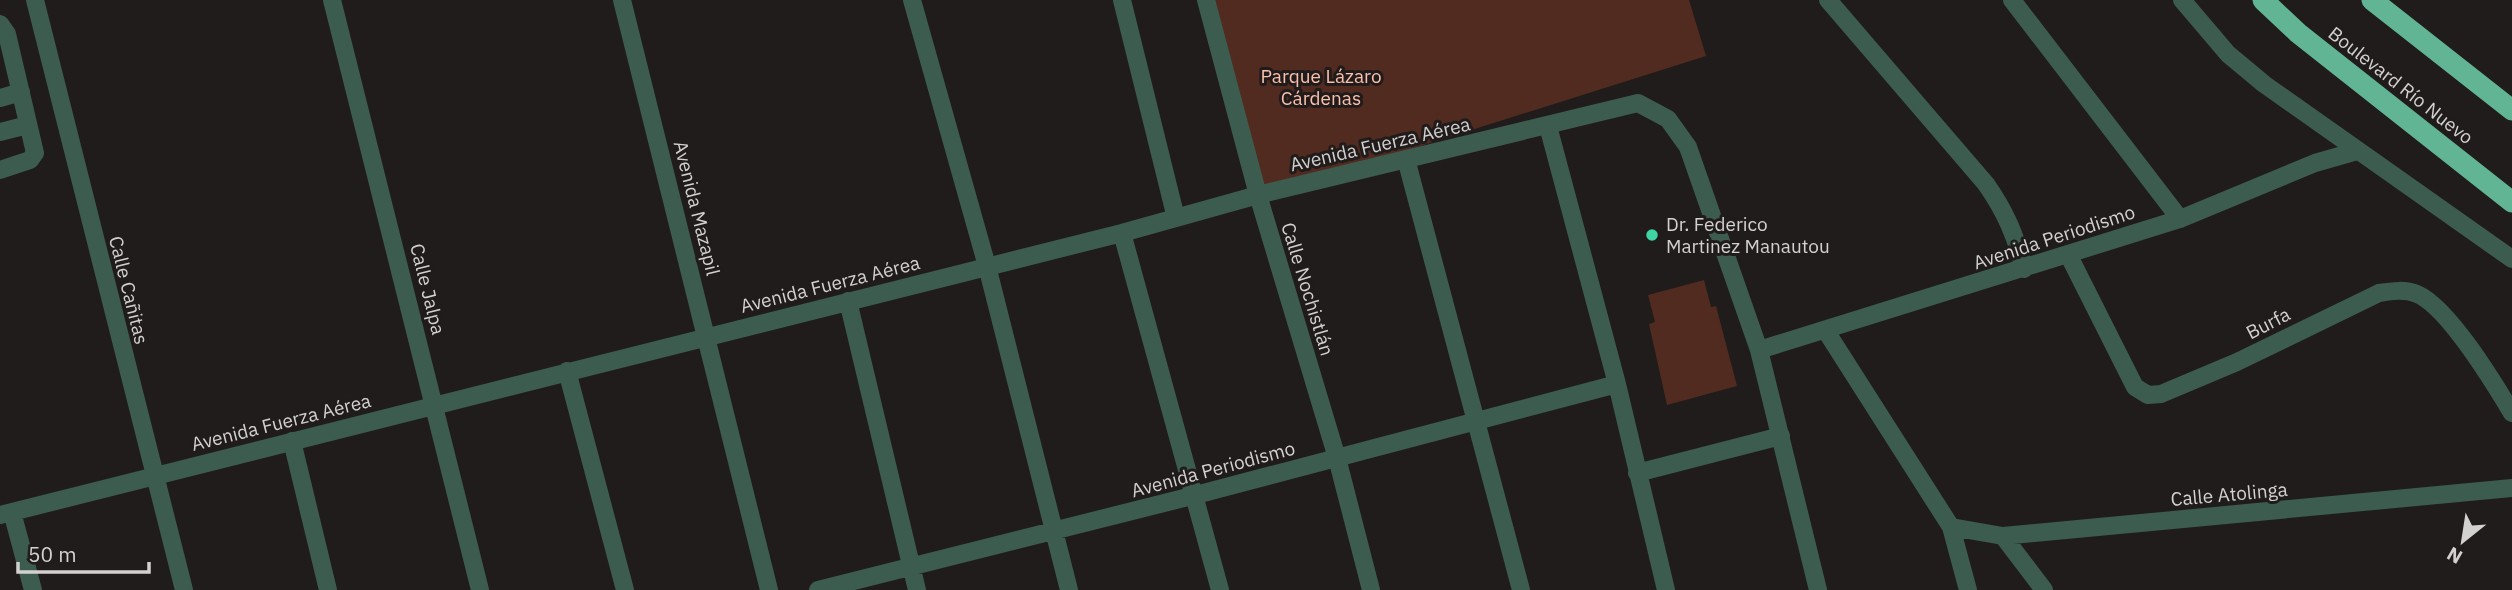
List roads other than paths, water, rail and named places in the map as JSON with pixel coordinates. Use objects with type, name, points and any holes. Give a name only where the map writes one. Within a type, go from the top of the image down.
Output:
[{"type":"highway","name":"Boulevard Río Nuevo","points":[[2263,0],[2298,33],[2512,202]]},
{"type":"highway","points":[[2372,0],[2512,110]]},
{"type":"street","name":"Calle Cañitas","points":[[35,0],[184,590]]},
{"type":"street","name":"Calle Jalpa","points":[[332,0],[436,405],[480,590]]},
{"type":"street","name":"Avenida Mazapil","points":[[622,0],[708,335],[769,590]]},
{"type":"street","points":[[912,0],[987,266],[1056,530],[1069,590]]},
{"type":"street","points":[[1122,0],[1176,218]]},
{"type":"street","name":"Calle Nochistlán","points":[[1206,0],[1258,195],[1338,458],[1371,590]]},
{"type":"street","points":[[1828,0],[1986,184],[2003,208],[2016,234],[2024,269]]},
{"type":"street","points":[[2012,0],[2180,219]]},
{"type":"street","points":[[2182,0],[2228,54],[2357,151],[2512,259]]},
{"type":"street","points":[[0,24],[6,34],[6,65],[21,92],[34,148],[33,158],[0,170]]},
{"type":"street","points":[[0,98],[21,92]]},
{"type":"street","name":"Avenida Fuerza Aérea","points":[[6,513],[1122,233],[1258,195],[1638,103],[1668,118],[1688,147],[1759,350]]},
{"type":"street","points":[[0,132],[29,125]]},
{"type":"street","points":[[1548,126],[1617,384],[1666,590]]},
{"type":"street","name":"Avenida Periodismo","points":[[1759,350],[2180,219],[2315,163],[2357,151]]},
{"type":"street","points":[[1406,159],[1521,590]]},
{"type":"street","points":[[1122,233],[1192,496],[1220,590]]},
{"type":"street","name":"Burfa","points":[[2068,254],[2135,387],[2148,395],[2161,394],[2237,362],[2379,293],[2399,290],[2417,294],[2431,303],[2451,325],[2512,412]]},
{"type":"street","points":[[848,302],[917,590]]},
{"type":"street","points":[[1826,331],[1951,527],[1968,590]]},
{"type":"street","points":[[1759,350],[1818,590]]},
{"type":"street","points":[[567,371],[625,590]]},
{"type":"street","name":"Avenida Periodismo","points":[[818,590],[1192,496],[1617,384]]},
{"type":"street","points":[[1637,474],[1781,436]]},
{"type":"street","points":[[292,441],[328,590]]},
{"type":"street","name":"Calle Atolinga","points":[[1951,527],[2003,536],[2512,488]]},
{"type":"street","points":[[6,513],[33,590]]},
{"type":"street","points":[[2003,536],[2045,590]]},
{"type":"place","name":"Dr. Federico Martinez Manautou","points":[[1652,235]]},
{"type":"park label","name":"Parque Lázaro Cárdenas","points":[[1321,87]]}]
